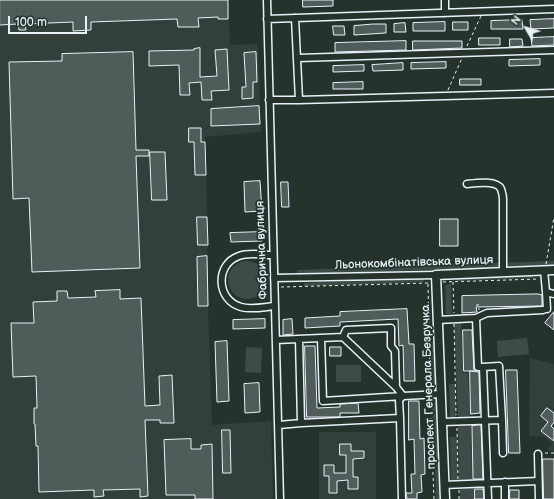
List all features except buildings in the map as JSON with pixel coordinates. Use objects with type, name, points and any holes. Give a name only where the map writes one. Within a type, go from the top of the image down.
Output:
[{"type":"main road","name":"Льонокомбінатівська вулиця","points":[[437,278],[503,272],[544,275],[554,270]]},
{"type":"main road","name":"проспект Генерала Безручка","points":[[437,278],[445,499]]},
{"type":"street","name":"Фабрична вулиця","points":[[267,0],[280,499]]},
{"type":"street","points":[[445,0],[445,13]]},
{"type":"street","points":[[267,19],[554,9]]},
{"type":"street","points":[[295,18],[300,100]]},
{"type":"street","points":[[298,58],[554,50]]},
{"type":"street","points":[[269,100],[554,93]]},
{"type":"street","points":[[467,184],[497,184],[501,188],[503,199],[503,272]]},
{"type":"street","points":[[273,255],[248,254],[235,257],[225,267],[221,281],[225,294],[231,302],[239,306],[248,308],[275,306]]},
{"type":"street","points":[[438,320],[478,318],[487,313],[545,310],[546,292],[544,275]]},
{"type":"street","name":"Льонокомбінатівська вулиця","points":[[274,278],[437,278]]},
{"type":"street","points":[[546,292],[554,294]]},
{"type":"street","points":[[478,318],[478,367],[499,366],[503,453]]},
{"type":"street","points":[[343,337],[346,330],[391,328],[391,346],[395,351],[396,387]]},
{"type":"street","points":[[276,340],[343,337],[396,387],[403,396]]},
{"type":"street","points":[[321,338],[323,401],[441,394]]},
{"type":"street","points":[[299,339],[301,424]]},
{"type":"street","points":[[483,367],[488,499]]},
{"type":"street","points":[[402,499],[399,400],[403,396]]},
{"type":"street","points":[[279,425],[400,418]]},
{"type":"street","points":[[442,422],[502,420]]},
{"type":"street","points":[[538,454],[539,499]]},
{"type":"street","points":[[444,485],[538,481]]},
{"type":"street","points":[[504,482],[505,499]]},
{"type":"path","points":[[280,287],[437,278],[453,282],[544,275],[554,218]]},
{"type":"path","points":[[453,282],[459,499]]},
{"type":"path","points":[[476,305],[479,305],[478,318]]},
{"type":"path","points":[[538,454],[554,453]]},
{"type":"shaded area","points":[[0,0],[228,0],[230,45],[258,44],[261,132],[205,137],[208,306],[212,425],[271,421],[273,499],[0,499]]},
{"type":"shaded area","points":[[243,261],[251,261],[261,266],[265,273],[265,287],[261,294],[251,299],[243,299],[233,294],[231,291],[228,284],[228,276],[233,266],[236,264]]},
{"type":"shaded area","points":[[554,261],[554,266],[297,274],[297,270]]},
{"type":"shaded area","points":[[533,276],[533,278],[456,281],[456,278]]},
{"type":"shaded area","points":[[424,279],[424,282],[304,286],[304,283]]},
{"type":"shaded area","points":[[451,284],[452,314],[446,314],[445,285]]},
{"type":"shaded area","points":[[454,321],[461,321],[463,373],[468,373],[470,417],[458,418]]},
{"type":"shaded area","points":[[527,338],[529,354],[498,357],[497,341]]},
{"type":"shaded area","points":[[435,341],[437,392],[431,392],[430,342]]},
{"type":"shaded area","points":[[246,347],[262,348],[261,373],[245,372]]},
{"type":"shaded area","points":[[530,358],[554,364],[554,451],[547,451],[552,443],[544,437],[529,436]]},
{"type":"shaded area","points":[[336,365],[361,365],[361,382],[336,382]]},
{"type":"shaded area","points":[[449,384],[455,384],[456,418],[450,418]]},
{"type":"shaded area","points":[[432,402],[438,402],[440,457],[434,457]]},
{"type":"shaded area","points":[[458,426],[471,426],[472,482],[459,482]]},
{"type":"shaded area","points":[[319,432],[376,432],[376,499],[319,499]]},
{"type":"shaded area","points":[[450,437],[457,437],[458,482],[451,482]]},
{"type":"shaded area","points":[[435,464],[440,464],[441,499],[436,499]]},
{"type":"shaded area","points":[[460,486],[474,486],[474,499],[460,499]]}]
